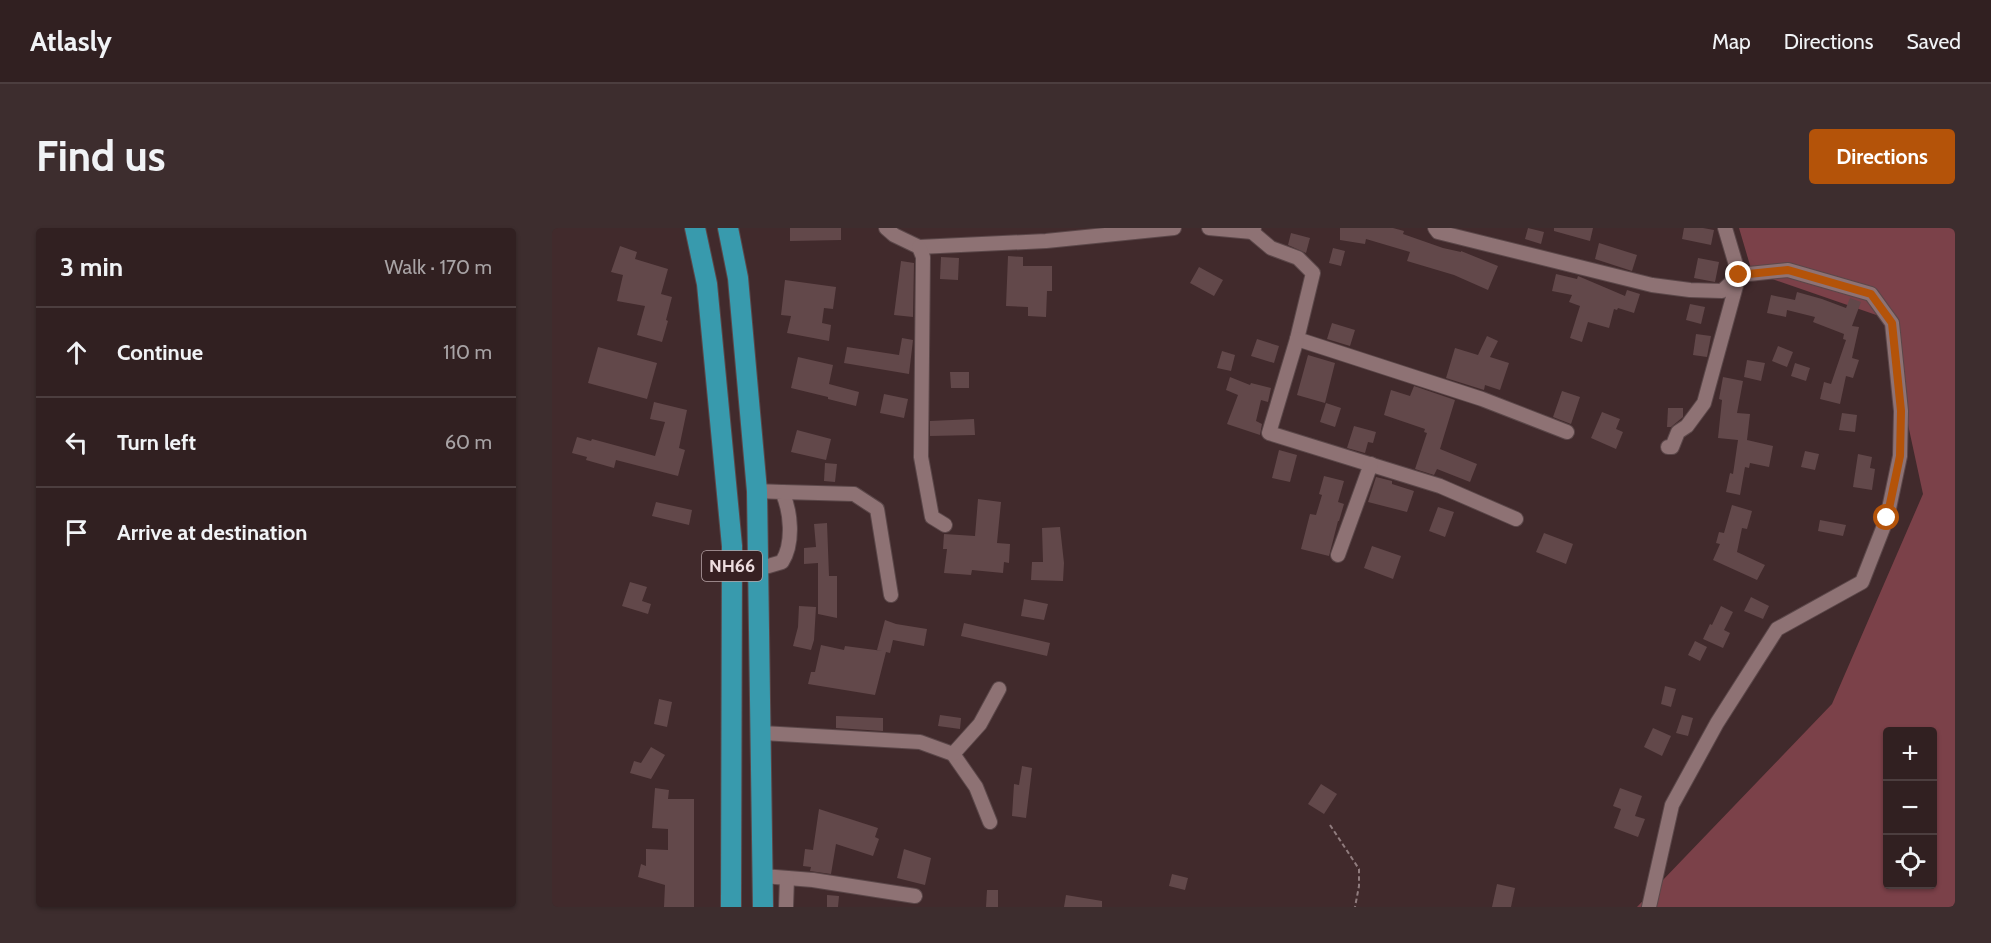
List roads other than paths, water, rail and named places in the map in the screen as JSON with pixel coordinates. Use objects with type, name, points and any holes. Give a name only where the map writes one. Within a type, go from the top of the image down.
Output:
[{"type":"highway","name":"NH66","points":[[695,228],[707,284],[732,546],[730,907]]},
{"type":"highway","name":"NH66","points":[[728,228],[738,278],[757,491],[763,907]]},
{"type":"street","points":[[886,228],[894,235],[919,247],[1046,241],[1174,228]]},
{"type":"street","points":[[1209,228],[1253,230],[1271,248],[1298,258],[1313,273],[1297,339],[1269,433],[1440,486],[1516,519]]},
{"type":"street","points":[[1435,228],[1438,232],[1652,285],[1690,290],[1722,291],[1739,275],[1788,270],[1871,294],[1892,323],[1901,411],[1900,456],[1887,518],[1862,582],[1777,629],[1717,723],[1672,805],[1649,907]]},
{"type":"street","points":[[1668,447],[1672,447],[1678,432],[1687,426],[1704,403],[1739,275],[1725,228]]},
{"type":"street","points":[[919,247],[923,257],[921,457],[932,517],[945,525]]},
{"type":"street","points":[[1297,339],[1482,399],[1567,432]]},
{"type":"street","points":[[1338,555],[1371,464]]},
{"type":"street","points":[[757,491],[854,494],[877,509],[891,595]]},
{"type":"street","points":[[758,569],[782,562],[788,552],[788,503],[782,492]]},
{"type":"street","points":[[953,754],[980,724],[999,689]]},
{"type":"street","points":[[762,733],[920,742],[953,754],[976,787],[990,822]]},
{"type":"street","points":[[763,876],[915,896]]},
{"type":"street","points":[[786,907],[787,878]]}]
